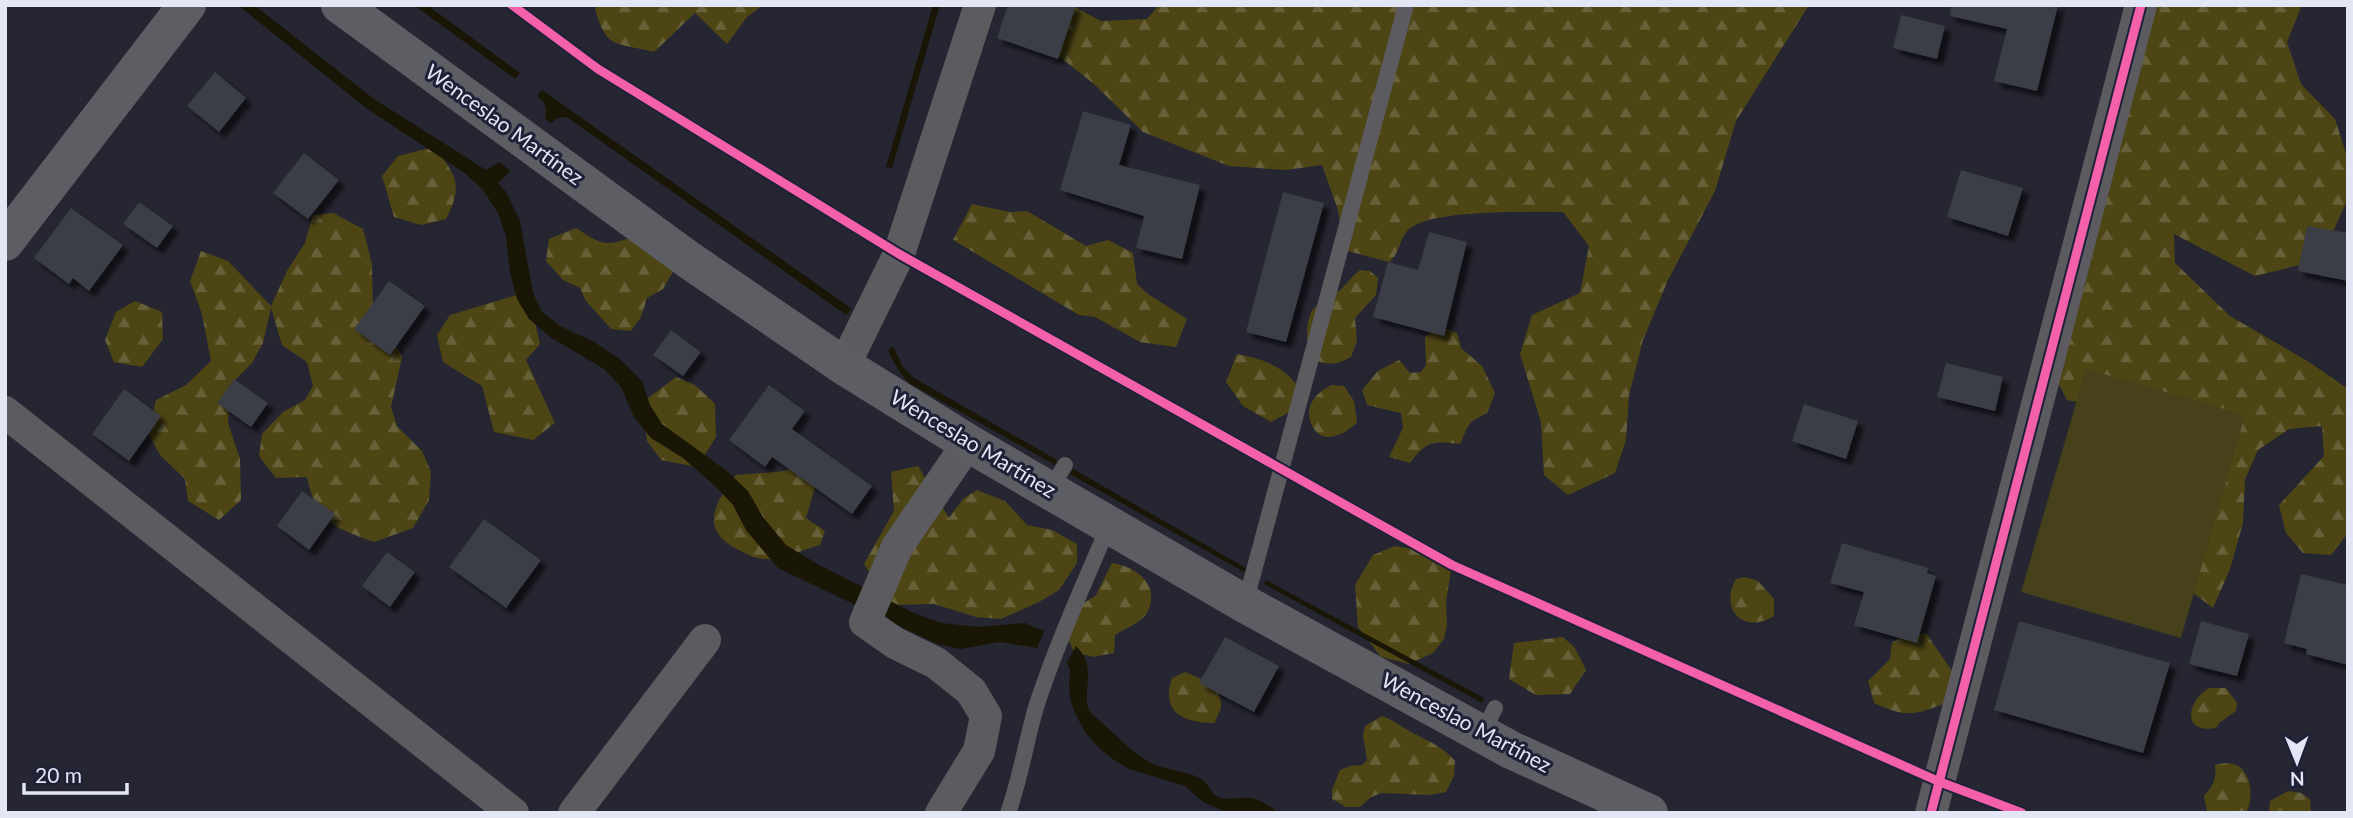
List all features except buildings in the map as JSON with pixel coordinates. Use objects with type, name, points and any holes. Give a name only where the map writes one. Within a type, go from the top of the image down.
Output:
[{"type":"main road","points":[[5,242],[187,5]]},
{"type":"main road","name":"Wenceslao Martínez","points":[[340,5],[689,260],[844,366],[968,443],[1058,477],[1110,525],[1245,604],[1489,721],[1511,750],[1649,813]]},
{"type":"street","points":[[844,366],[899,254],[980,5]]},
{"type":"street","points":[[1931,813],[2141,5]]},
{"type":"street","points":[[5,412],[513,813]]},
{"type":"street","points":[[941,813],[979,751],[986,716],[971,691],[936,663],[895,643],[865,622],[897,547],[968,443]]},
{"type":"street","points":[[575,813],[705,640]]},
{"type":"lane","points":[[1245,604],[1406,5]]},
{"type":"lane","points":[[1008,813],[1037,705],[1063,632],[1110,525]]},
{"type":"green space","points":[[597,5],[763,5],[747,17],[727,44],[695,13],[654,52],[615,43],[599,22],[595,9]]},
{"type":"green space","points":[[1071,5],[1101,21],[1147,19],[1159,5],[1809,5],[1736,121],[1715,191],[1668,280],[1643,340],[1629,395],[1626,440],[1615,473],[1568,495],[1544,475],[1541,422],[1520,354],[1532,315],[1580,293],[1589,246],[1563,212],[1481,213],[1419,223],[1408,230],[1389,262],[1344,250],[1338,210],[1322,165],[1286,170],[1229,166],[1143,132],[1094,84],[1034,37]]},
{"type":"green space","points":[[2150,5],[2302,5],[2287,42],[2301,84],[2335,119],[2348,160],[2346,203],[2320,260],[2255,276],[2174,234],[2175,263],[2230,316],[2309,362],[2348,389],[2348,533],[2331,555],[2303,553],[2286,533],[2279,505],[2324,456],[2322,426],[2289,429],[2258,450],[2245,479],[2243,523],[2230,569],[2213,608],[2180,583],[2132,412],[2067,400],[2043,354]]},
{"type":"green space","points":[[434,147],[448,165],[455,181],[455,197],[446,219],[421,225],[394,217],[382,176],[398,156]]},
{"type":"green space","points":[[972,204],[1010,212],[1027,211],[1086,246],[1108,240],[1133,253],[1137,284],[1187,319],[1176,347],[1140,342],[1095,317],[1079,315],[953,240]]},
{"type":"green space","points":[[333,213],[363,229],[372,264],[373,314],[390,333],[402,357],[391,407],[397,426],[422,451],[431,472],[429,500],[413,528],[374,542],[329,521],[316,504],[307,477],[276,478],[259,456],[262,434],[283,412],[305,400],[313,386],[307,362],[282,345],[271,308],[263,343],[252,363],[230,385],[228,423],[240,459],[241,500],[219,520],[188,501],[185,479],[160,455],[148,433],[156,400],[186,385],[211,361],[202,314],[190,281],[201,251],[228,261],[271,306],[287,271],[305,243],[313,215]]},
{"type":"green space","points":[[576,228],[605,243],[619,242],[637,235],[674,270],[663,289],[647,298],[641,317],[631,331],[611,329],[586,301],[580,288],[563,280],[546,261],[549,239]]},
{"type":"green space","points":[[1360,270],[1370,271],[1378,278],[1376,295],[1355,318],[1357,341],[1351,357],[1330,364],[1309,356],[1308,321],[1312,311],[1338,292]]},
{"type":"green space","points":[[517,295],[531,305],[540,344],[526,360],[555,423],[533,440],[494,432],[482,386],[443,362],[437,335],[450,315]]},
{"type":"green space","points":[[135,301],[162,312],[163,339],[142,367],[114,362],[105,340],[116,312]]},
{"type":"green space","points":[[1440,327],[1457,333],[1461,348],[1482,366],[1495,393],[1487,413],[1472,421],[1460,444],[1431,444],[1421,450],[1410,463],[1389,457],[1403,428],[1401,413],[1367,405],[1362,390],[1378,371],[1399,360],[1410,373],[1421,372],[1426,365],[1425,337]]},
{"type":"green space","points":[[1237,354],[1274,365],[1281,370],[1301,391],[1299,407],[1271,422],[1243,406],[1226,382]]},
{"type":"green space","points":[[676,377],[695,385],[715,404],[716,437],[697,467],[661,460],[647,441],[643,402]]},
{"type":"green space","points":[[1331,385],[1344,386],[1354,401],[1357,422],[1344,432],[1329,437],[1315,430],[1309,409],[1315,398]]},
{"type":"green space","points":[[797,466],[818,477],[806,518],[825,531],[820,545],[766,559],[746,554],[724,540],[717,532],[714,513],[736,475],[785,471]]},
{"type":"green space","points":[[918,466],[949,518],[963,499],[977,490],[1005,501],[1027,525],[1052,530],[1077,544],[1077,563],[1059,590],[1001,619],[976,617],[934,604],[890,605],[864,564],[894,511],[891,472]]},
{"type":"green space","points":[[1395,546],[1442,554],[1452,565],[1444,639],[1433,653],[1409,664],[1381,657],[1358,627],[1355,585],[1373,555]]},
{"type":"green space","points":[[1112,563],[1130,568],[1149,586],[1151,603],[1147,613],[1115,635],[1114,653],[1093,657],[1074,652],[1068,638],[1078,607],[1096,595]]},
{"type":"green space","points":[[1745,577],[1758,581],[1774,599],[1774,616],[1753,622],[1744,621],[1737,616],[1732,609],[1731,590],[1736,579]]},
{"type":"green space","points":[[1926,633],[1954,674],[1943,704],[1916,713],[1901,713],[1874,703],[1868,681],[1890,659],[1892,642],[1904,636]]},
{"type":"green space","points":[[1563,637],[1575,648],[1586,670],[1570,694],[1536,695],[1509,679],[1514,643]]},
{"type":"green space","points":[[1185,672],[1209,684],[1218,693],[1221,706],[1215,723],[1192,721],[1179,715],[1170,704],[1172,678]]},
{"type":"green space","points":[[2209,688],[2226,688],[2237,703],[2236,711],[2216,728],[2205,729],[2193,722],[2191,716],[2195,701]]},
{"type":"green space","points":[[1382,716],[1438,746],[1455,761],[1454,776],[1446,792],[1429,795],[1382,793],[1371,797],[1360,807],[1346,807],[1332,799],[1332,790],[1340,770],[1362,765],[1367,760],[1363,735],[1365,726]]},
{"type":"green space","points":[[2225,763],[2241,768],[2248,780],[2251,794],[2246,813],[2207,811],[2204,796],[2214,782],[2215,765]]},
{"type":"green space","points":[[2288,791],[2301,793],[2310,799],[2311,813],[2269,813],[2270,801]]},
{"type":"shaded area","points":[[238,5],[254,5],[374,99],[486,170],[500,162],[510,171],[498,183],[506,192],[520,221],[533,293],[542,312],[560,326],[594,342],[621,360],[642,381],[650,405],[662,424],[727,471],[748,491],[763,517],[786,545],[819,565],[916,614],[942,623],[978,627],[1025,623],[1044,631],[1037,648],[1000,642],[960,649],[937,644],[778,568],[746,530],[733,505],[715,486],[683,458],[651,438],[634,417],[621,387],[604,369],[550,337],[529,319],[517,299],[510,273],[506,236],[498,213],[483,190],[466,174],[366,108]]},
{"type":"shaded area","points":[[414,5],[427,5],[520,73],[515,79]]},
{"type":"shaded area","points":[[933,5],[940,5],[892,168],[886,167]]},
{"type":"shaded area","points":[[542,90],[852,309],[846,315],[567,117],[558,118],[551,123],[545,119],[545,106],[537,96]]},
{"type":"shaded area","points":[[893,346],[903,367],[914,378],[1057,460],[1055,465],[909,383],[888,350]]},
{"type":"shaded area","points":[[2086,369],[2245,415],[2181,638],[2021,592]]},
{"type":"shaded area","points":[[1073,469],[1246,568],[1244,572],[1070,474]]},
{"type":"shaded area","points":[[1266,580],[1484,698],[1482,703],[1264,584]]},
{"type":"shaded area","points":[[1076,646],[1087,665],[1089,709],[1131,749],[1153,764],[1198,777],[1218,797],[1254,799],[1279,813],[1228,813],[1203,802],[1185,786],[1129,769],[1099,748],[1085,732],[1071,702],[1070,670],[1067,662]]},
{"type":"cycle path","points":[[512,5],[598,69],[899,254],[1452,565],[1940,782],[2022,813]]},
{"type":"cycle path","points":[[1931,813],[2141,5]]}]
